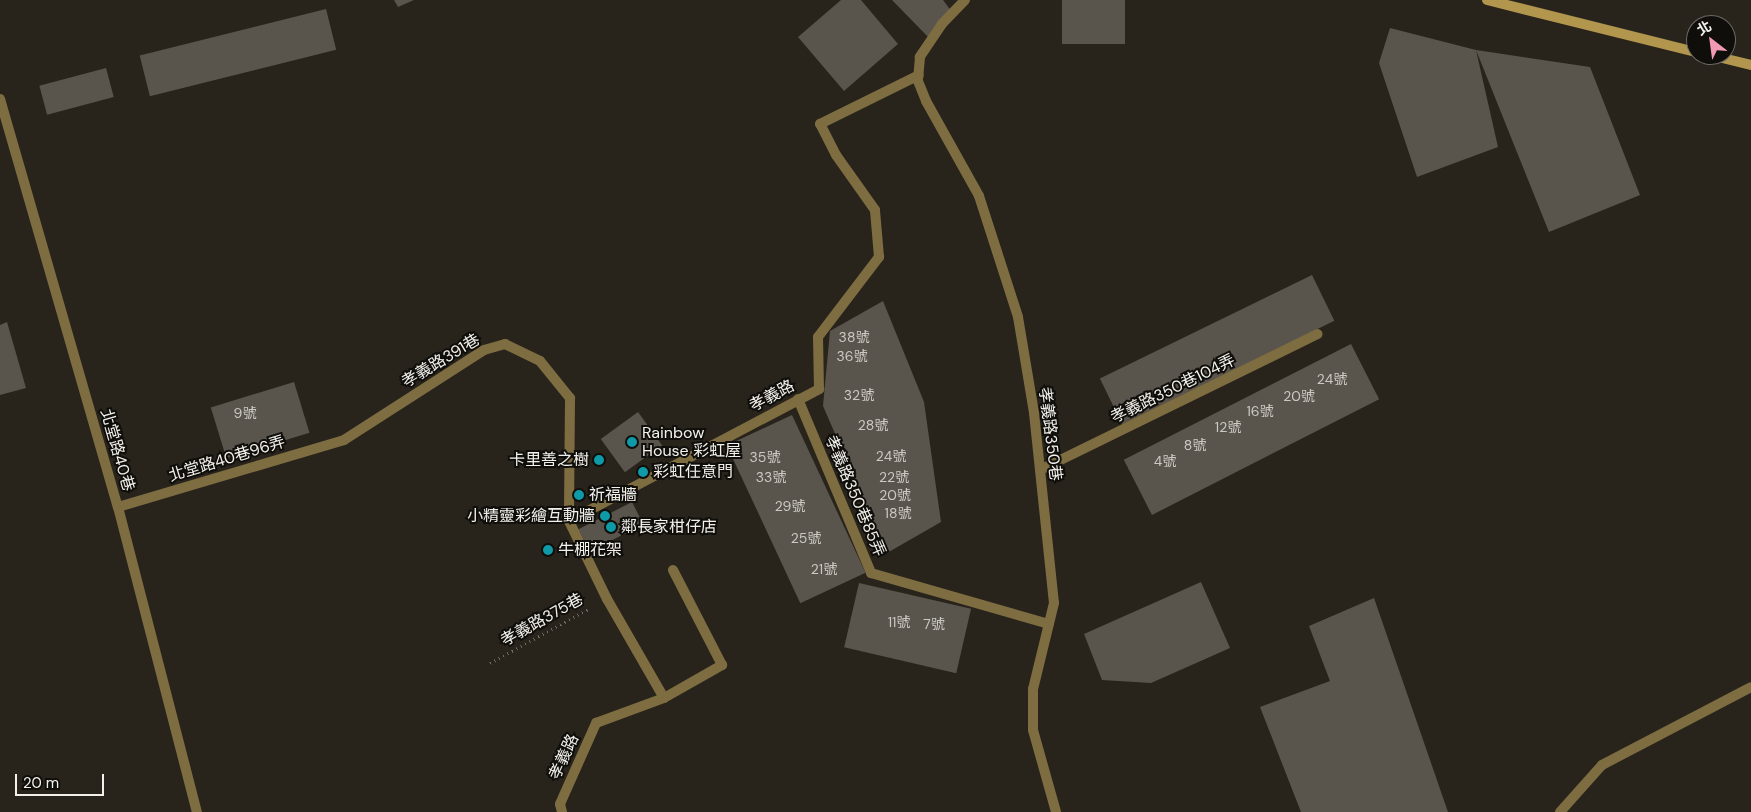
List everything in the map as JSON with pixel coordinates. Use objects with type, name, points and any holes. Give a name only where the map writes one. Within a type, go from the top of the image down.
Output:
[{"type":"street","points":[[919,76],[920,57],[942,24],[965,0]]},
{"type":"street","points":[[1487,0],[1686,50]]},
{"type":"street","points":[[1736,61],[1751,65]]},
{"type":"street","name":"孝義路","points":[[570,521],[819,389],[818,337],[879,257],[875,210],[836,154],[820,124],[919,76]]},
{"type":"street","name":"孝義路350巷","points":[[919,76],[926,101],[979,196],[1001,255],[1018,316],[1040,470],[1054,603],[1033,689],[1032,730],[1056,812]]},
{"type":"street","name":"北堂路40巷","points":[[0,98],[118,508],[197,812]]},
{"type":"street","name":"孝義路350巷104弄","points":[[1040,470],[1318,334]]},
{"type":"street","name":"孝義路391巷","points":[[344,440],[484,350],[505,344],[540,361],[570,398],[570,521]]},
{"type":"street","name":"孝義路350巷85弄","points":[[798,399],[871,573],[1049,624]]},
{"type":"street","name":"北堂路40巷96弄","points":[[118,508],[344,440]]},
{"type":"street","points":[[570,521],[607,598],[664,698]]},
{"type":"street","name":"孝義路","points":[[562,812],[560,804],[596,724],[664,698],[722,665],[673,570]]},
{"type":"street","points":[[1560,812],[1602,765],[1751,687]]},
{"type":"path","name":"孝義路375巷","points":[[490,663],[607,598]]},
{"type":"building","points":[[394,0],[414,0],[398,7]]},
{"type":"building","points":[[841,0],[861,0],[898,44],[844,91],[798,37]]},
{"type":"building","points":[[892,0],[943,0],[955,16],[931,40]]},
{"type":"building","points":[[1062,0],[1125,0],[1125,44],[1062,44]]},
{"type":"building","points":[[326,9],[336,50],[150,96],[140,55]]},
{"type":"building","points":[[1390,28],[1476,50],[1498,147],[1417,177],[1379,63]]},
{"type":"building","points":[[1476,50],[1590,67],[1640,195],[1549,232]]},
{"type":"building","points":[[106,68],[114,97],[47,115],[39,86]]},
{"type":"building","points":[[1312,275],[1334,321],[1122,424],[1100,378]]},
{"type":"building","points":[[883,301],[924,402],[941,522],[887,553],[823,406],[830,331]]},
{"type":"building","points":[[7,322],[26,388],[0,395],[0,325]]},
{"type":"building","points":[[1351,344],[1379,399],[1152,515],[1124,460]]},
{"type":"building","points":[[294,382],[309,433],[226,458],[211,407]]},
{"type":"building","name":"Rainbow House 彩虹屋","points":[[638,412],[662,445],[625,472],[601,439]]},
{"type":"building","points":[[792,415],[866,573],[800,603],[727,445]]},
{"type":"building","name":"鄰長家柑仔店","points":[[632,502],[643,524],[590,552],[579,529]]},
{"type":"building","points":[[1201,582],[1230,648],[1151,683],[1102,680],[1084,634]]},
{"type":"building","points":[[859,583],[971,609],[956,673],[844,647]]},
{"type":"building","points":[[1374,598],[1448,812],[1301,812],[1260,707],[1330,681],[1309,626]]},
{"type":"place","name":"Rainbow House 彩虹屋","points":[[632,442]]},
{"type":"place","name":"卡里善之樹","points":[[599,460]]},
{"type":"place","name":"彩虹任意門","points":[[643,472]]},
{"type":"place","name":"祈福牆","points":[[579,495]]},
{"type":"place","name":"小精靈彩繪互動牆","points":[[605,516]]},
{"type":"place","name":"鄰長家柑仔店","points":[[611,527]]},
{"type":"place","name":"牛棚花架","points":[[548,550]]}]
